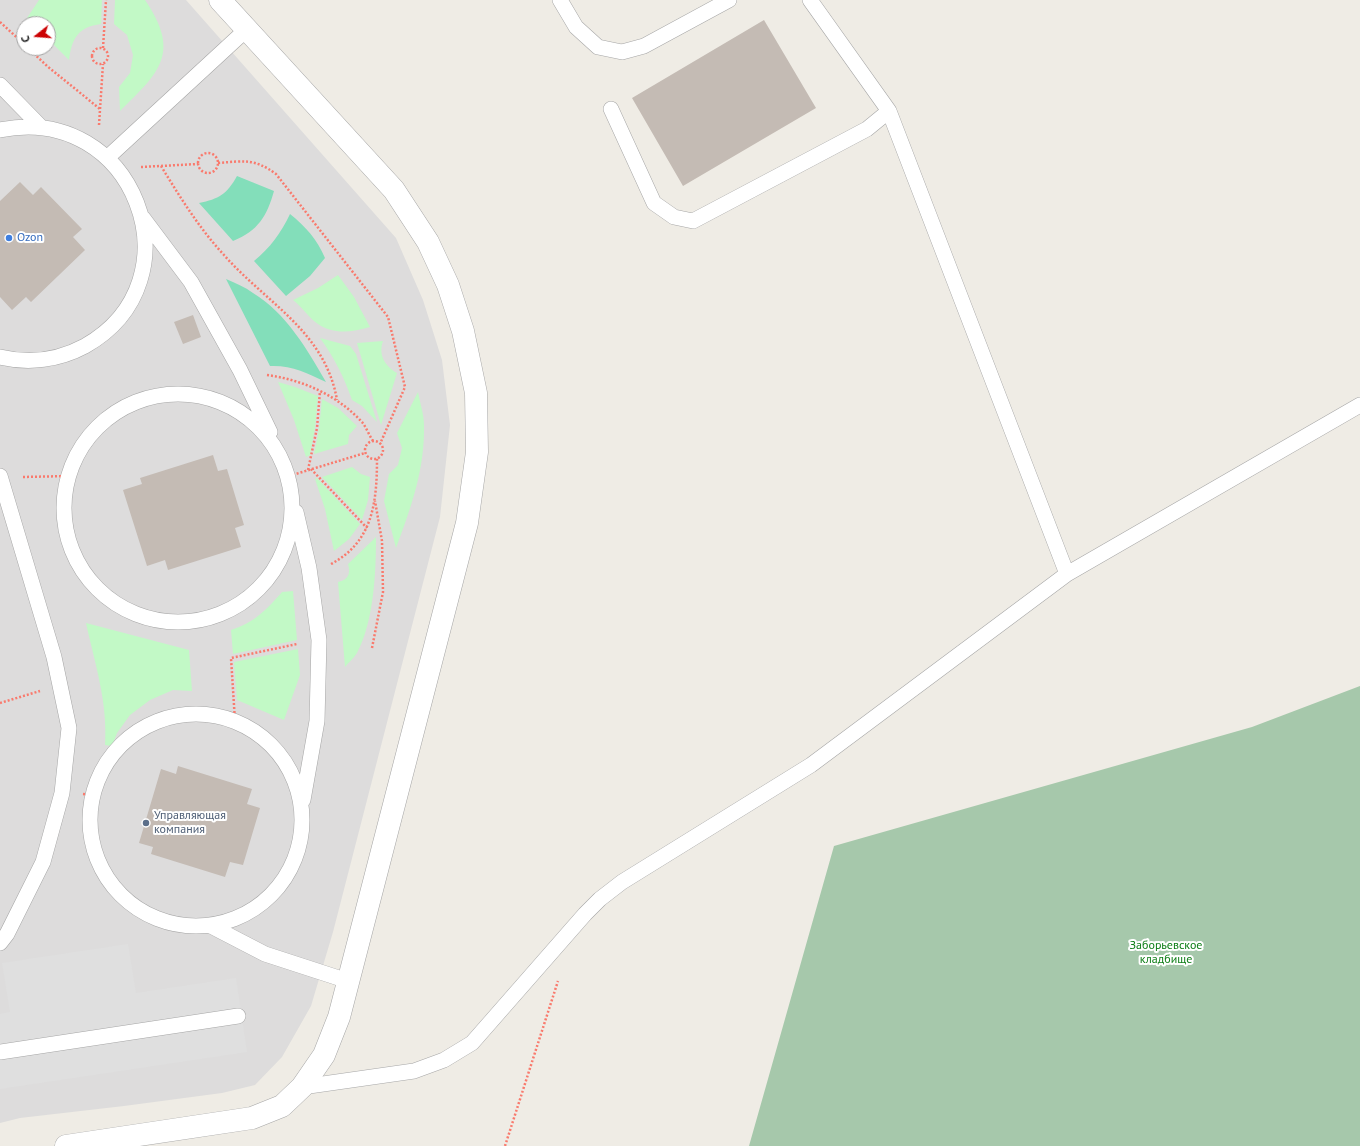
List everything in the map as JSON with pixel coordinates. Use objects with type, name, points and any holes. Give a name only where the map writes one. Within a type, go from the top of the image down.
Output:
[{"type":"street","points":[[66,1146],[252,1118],[282,1106],[302,1087],[324,1055],[339,1017],[467,523],[477,452],[476,393],[461,325],[448,285],[428,242],[394,190],[220,0]]},
{"type":"lane","points":[[560,0],[576,27],[598,47],[622,52],[644,46],[729,0]]},
{"type":"lane","points":[[810,0],[889,111],[1067,574]]},
{"type":"lane","points":[[107,158],[247,29]]},
{"type":"lane","points":[[0,85],[41,127]]},
{"type":"lane","points":[[611,109],[654,204],[674,217],[694,221],[867,129],[889,111]]},
{"type":"lane","points":[[0,130],[17,127],[41,127],[64,132],[85,142],[107,158],[121,173],[134,193],[142,216],[144,247],[143,263],[137,286],[126,307],[112,326],[93,341],[74,352],[54,358],[33,361],[0,357]]},
{"type":"lane","points":[[142,216],[191,282],[240,370],[289,476],[292,498],[309,568],[319,640],[316,721],[302,805],[300,847],[292,866],[281,884],[268,900],[250,912],[231,921],[211,926],[190,927],[170,924],[157,919],[132,905],[117,891],[104,874],[96,855],[91,835],[90,795],[100,774],[111,756],[125,741],[142,728],[161,719],[181,714],[202,714],[223,717],[235,721],[260,735],[275,749],[288,766],[297,785],[302,805]]},
{"type":"lane","points":[[280,455],[268,436],[252,420],[234,407],[213,398],[198,395],[169,394],[147,398],[126,406],[107,418],[91,434],[78,452],[68,476],[65,495],[64,517],[68,540],[76,561],[89,580],[105,596],[130,611],[144,617],[166,622],[188,622],[210,618],[231,610],[250,598],[261,587],[279,564],[288,543],[292,521],[292,498]]},
{"type":"lane","points":[[302,1087],[414,1071],[444,1060],[472,1043],[585,914],[600,899],[622,882],[810,765],[1067,574],[1360,405]]},
{"type":"lane","points":[[0,476],[54,657],[69,728],[62,793],[43,862],[7,934],[0,943]]},
{"type":"lane","points":[[211,926],[265,954],[348,981]]},
{"type":"lane","points":[[0,1052],[238,1016]]},
{"type":"path","points":[[103,48],[106,0]]},
{"type":"path","points":[[0,22],[16,37]]},
{"type":"path","points":[[103,48],[108,51],[109,57],[107,62],[97,64],[93,60],[92,55],[94,50],[103,48]]},
{"type":"path","points":[[36,56],[100,109]]},
{"type":"path","points":[[99,132],[102,64]]},
{"type":"path","points":[[207,153],[214,155],[218,160],[218,163],[218,166],[214,171],[208,174],[202,172],[198,167],[198,160],[202,155],[207,153]]},
{"type":"path","points":[[218,163],[249,161],[263,165],[276,174],[388,317],[405,387],[380,444]]},
{"type":"path","points":[[134,167],[198,164]]},
{"type":"path","points":[[161,166],[196,222],[224,256],[295,322],[321,355],[334,384],[337,400]]},
{"type":"path","points":[[263,375],[283,377],[308,385],[337,400],[363,423],[373,441],[380,444],[383,450],[381,456],[370,459],[365,453],[366,444],[373,441]]},
{"type":"path","points":[[309,470],[317,428],[320,391]]},
{"type":"path","points":[[289,476],[365,453]]},
{"type":"path","points":[[372,648],[383,592],[382,541],[375,501],[377,458]]},
{"type":"path","points":[[309,470],[367,528]]},
{"type":"path","points":[[19,478],[68,476]]},
{"type":"path","points":[[325,568],[346,556],[367,528],[375,501]]},
{"type":"path","points":[[235,721],[231,658],[319,640]]},
{"type":"path","points":[[0,703],[60,685]]},
{"type":"path","points":[[505,1146],[560,975]]},
{"type":"shaded area","points":[[0,0],[186,0],[396,238],[423,300],[442,360],[450,425],[440,517],[333,932],[311,1006],[282,1057],[255,1085],[222,1093],[20,1118],[0,1123]]},
{"type":"shaded area","points":[[128,944],[136,993],[236,978],[247,1052],[0,1089],[0,1014],[10,1012],[2,963]]},
{"type":"green space","points":[[39,0],[102,0],[101,24],[87,28],[78,35],[74,40],[69,60],[56,47],[56,16],[28,16]]},
{"type":"green space","points":[[115,0],[145,0],[156,18],[162,34],[163,48],[161,61],[155,73],[146,85],[120,111],[119,87],[130,73],[133,55],[127,35],[114,24]]},
{"type":"green space","points":[[237,176],[274,191],[265,215],[260,222],[242,237],[233,241],[199,203],[212,200],[222,195],[230,187]]},
{"type":"green space","points":[[290,214],[310,234],[325,258],[310,276],[286,296],[254,261],[275,240]]},
{"type":"green space","points":[[338,275],[354,297],[370,327],[343,332],[330,330],[315,322],[293,300],[318,288]]},
{"type":"green space","points":[[226,279],[240,285],[265,301],[286,321],[326,382],[292,368],[270,366]]},
{"type":"green space","points":[[320,338],[350,346],[356,354],[377,422],[362,406],[352,400],[346,383],[330,352]]},
{"type":"green space","points":[[383,341],[381,351],[384,360],[389,367],[397,373],[381,425],[357,343]]},
{"type":"green space","points":[[278,382],[318,396],[315,428],[310,455],[306,457],[294,420]]},
{"type":"green space","points":[[418,392],[424,421],[424,441],[420,473],[412,503],[396,548],[384,501],[389,474],[398,465],[402,448],[397,433]]},
{"type":"green space","points":[[322,399],[338,408],[357,426],[349,435],[348,444],[314,454],[319,429]]},
{"type":"green space","points":[[352,467],[361,474],[370,477],[368,500],[362,520],[322,477]]},
{"type":"green space","points":[[317,478],[360,524],[349,539],[334,551],[325,509],[315,479]]},
{"type":"green space","points":[[376,537],[373,596],[367,626],[357,653],[345,667],[338,582],[344,580],[348,576],[348,564]]},
{"type":"green space","points":[[293,591],[297,640],[233,654],[231,630],[247,624],[260,615],[282,592]]},
{"type":"green space","points":[[86,623],[189,650],[192,691],[173,690],[150,700],[130,715],[117,733],[112,746],[105,745],[105,714],[103,699]]},
{"type":"green space","points":[[298,649],[300,675],[284,720],[237,700],[234,662]]},
{"type":"green space","name":"Заборьевское кладбище","points":[[1360,686],[1360,1146],[749,1146],[834,846],[1252,727]]},
{"type":"building","points":[[764,20],[816,108],[683,186],[632,98]]},
{"type":"building","points":[[20,182],[33,195],[41,187],[82,229],[73,237],[85,250],[31,302],[26,297],[12,310],[0,297],[0,201]]},
{"type":"building","points":[[193,315],[201,337],[183,344],[174,322]]},
{"type":"building","points":[[213,455],[218,471],[227,469],[244,525],[235,528],[241,547],[168,570],[165,560],[147,566],[123,490],[142,484],[140,478]]},
{"type":"building","points":[[178,766],[252,789],[247,804],[260,808],[243,865],[230,862],[225,877],[151,854],[153,847],[139,843],[161,769],[176,774]]},
{"type":"place","name":"Ozon","points":[[9,238]]},
{"type":"place","name":"Управляющая компания","points":[[146,823]]}]
